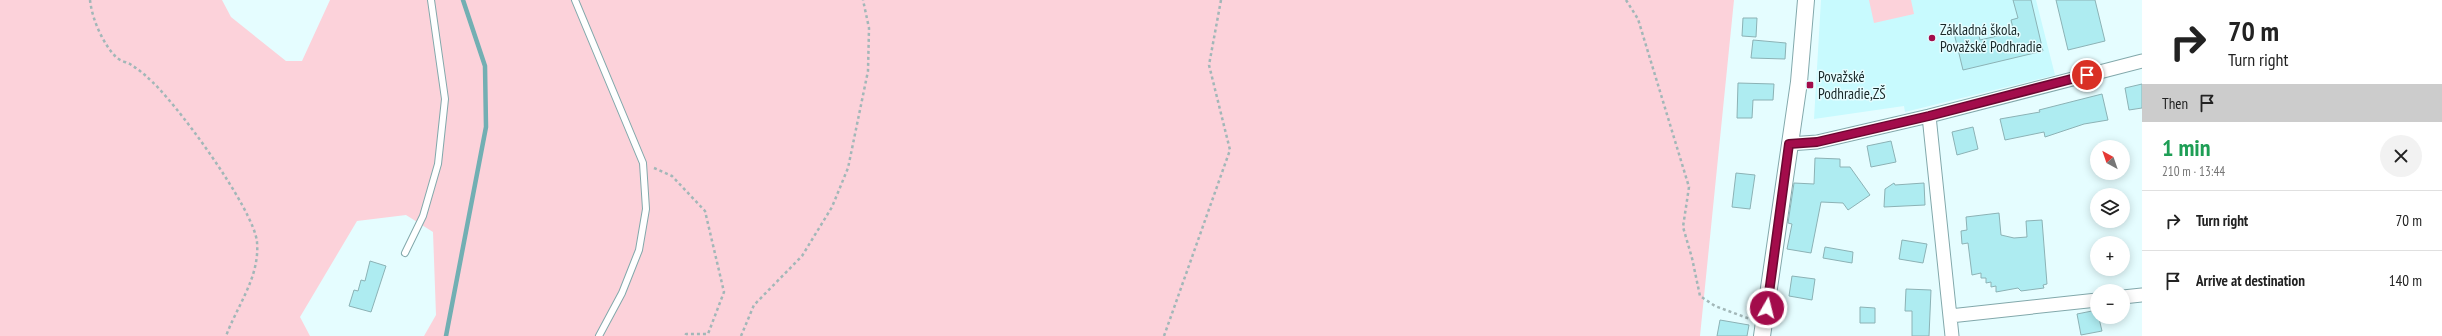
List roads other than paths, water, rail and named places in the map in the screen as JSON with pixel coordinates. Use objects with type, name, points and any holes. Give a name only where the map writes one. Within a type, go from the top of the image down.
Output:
[{"type":"street","points":[[1763,329],[1799,82],[1806,0]]},
{"type":"street","points":[[1789,144],[1817,142],[1929,116],[2142,61]]},
{"type":"street","points":[[1929,116],[1952,336]]},
{"type":"street","points":[[2130,296],[2142,295]]},
{"type":"street","points":[[1950,316],[2090,301]]},
{"type":"lane","points":[[405,253],[423,216],[438,164],[445,99],[431,0]]},
{"type":"lane","points":[[575,0],[644,163],[646,209],[639,250],[622,292],[599,336]]},
{"type":"waterway","points":[[446,336],[486,127],[485,66],[463,0]]},
{"type":"place","name":"Základná škola, Považské Podhradie","points":[[1932,38]]},
{"type":"place","name":"Považské Podhradie,ZŠ","points":[[1810,85]]}]
